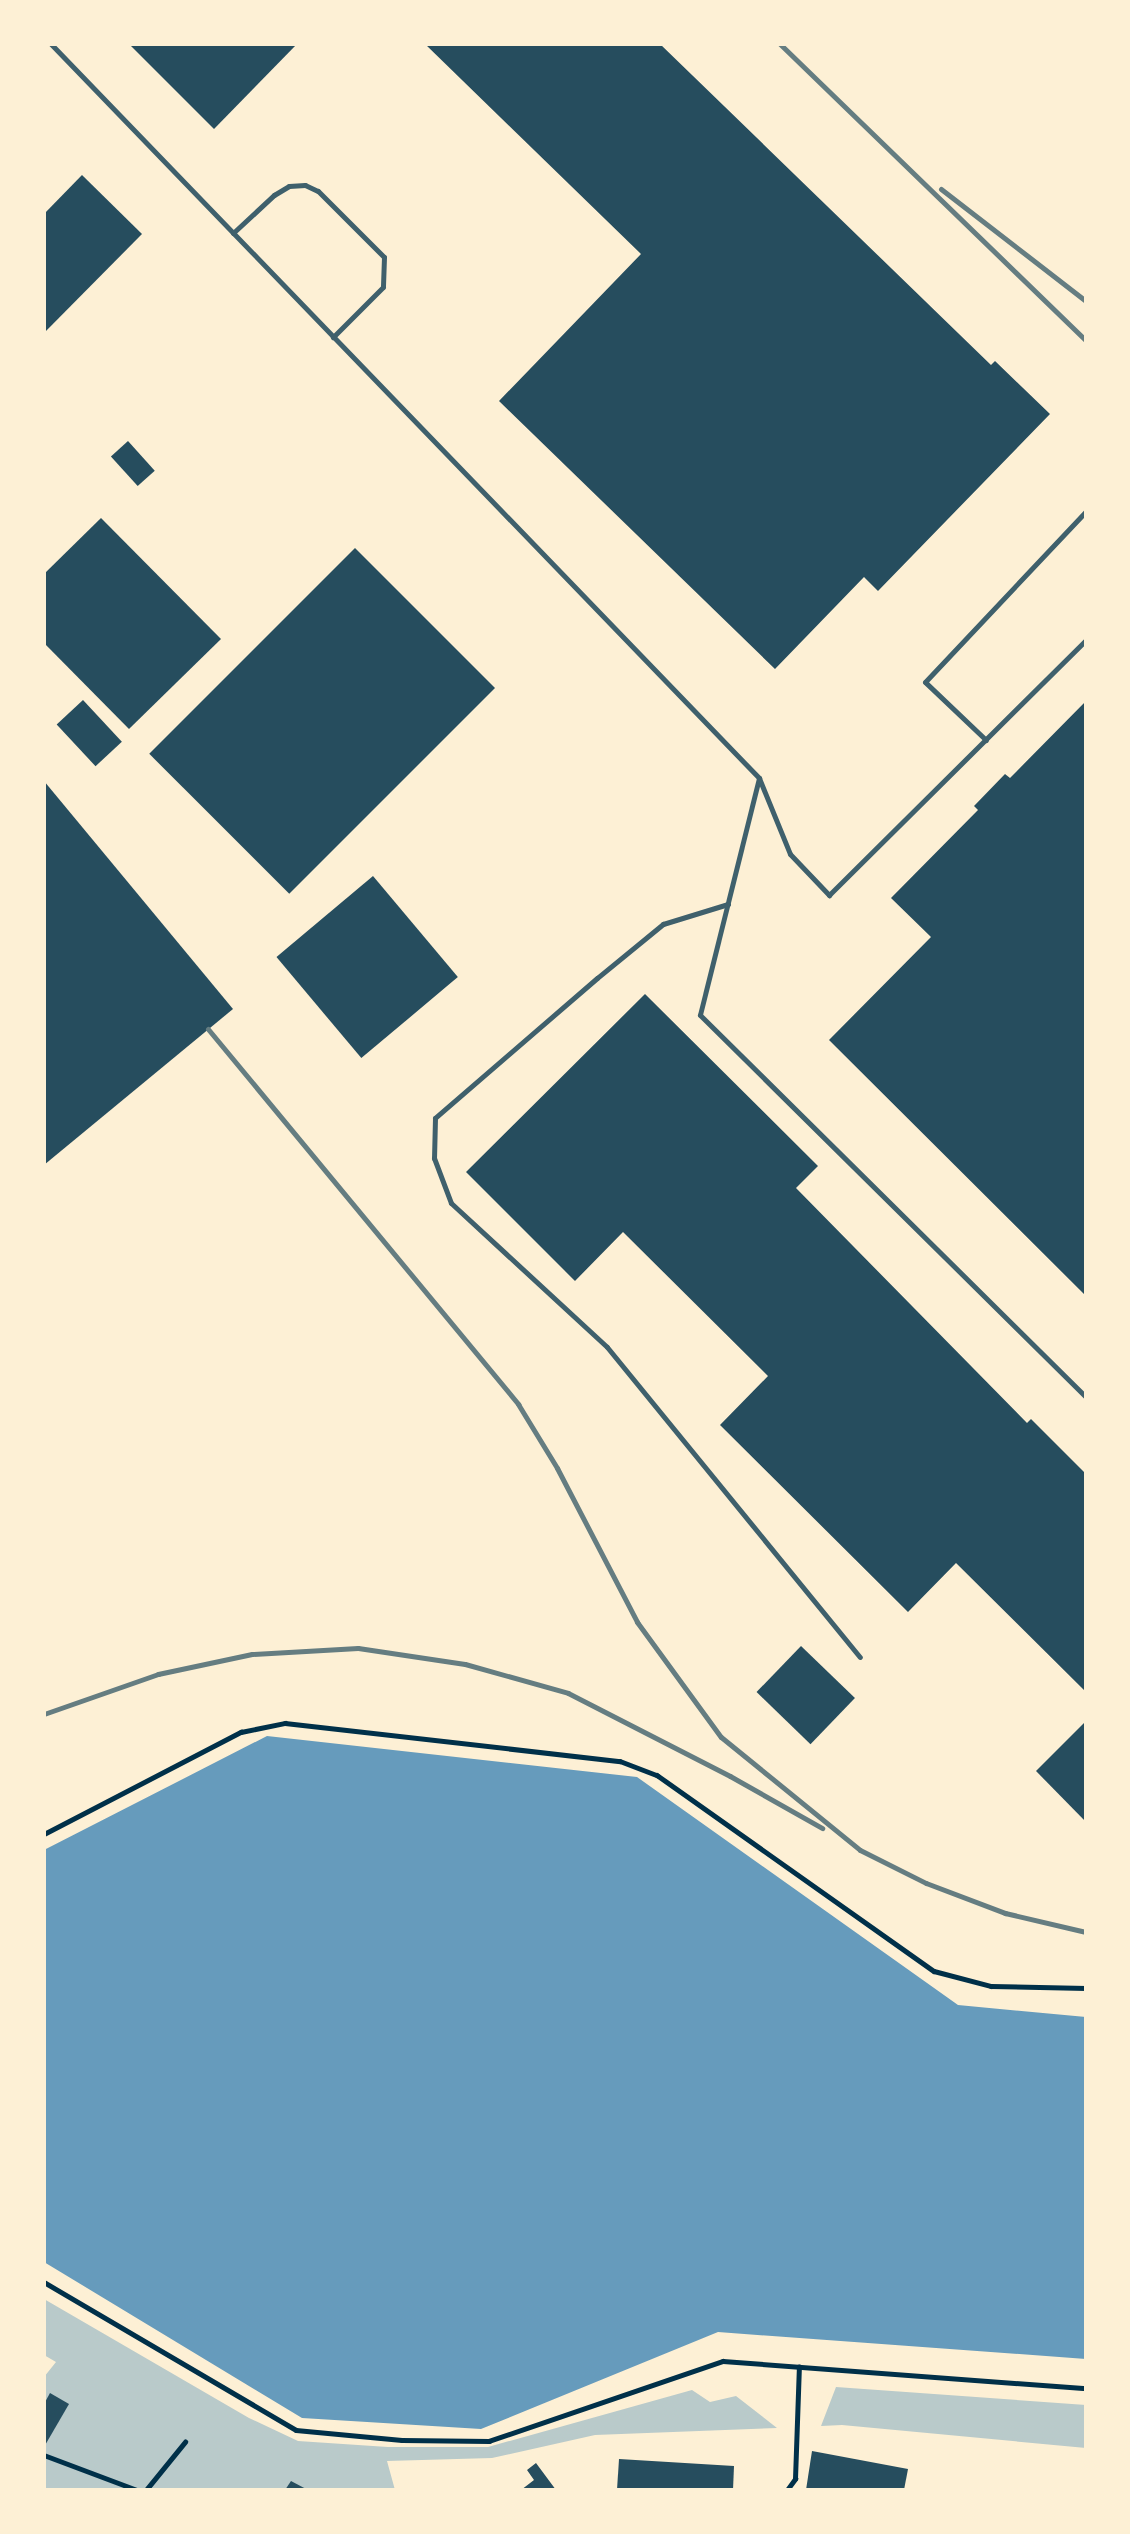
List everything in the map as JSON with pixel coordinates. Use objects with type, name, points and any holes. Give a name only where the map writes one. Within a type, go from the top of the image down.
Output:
[{"type":"lane","points":[[51,44],[759,778],[790,854],[830,895],[1086,640]]},
{"type":"lane","points":[[233,233],[274,195],[289,186],[305,185],[318,191],[384,257],[383,287],[333,337]]},
{"type":"lane","points":[[986,740],[925,682],[1086,511]]},
{"type":"lane","points":[[759,778],[700,1015],[1086,1397]]},
{"type":"lane","points":[[728,904],[663,924],[435,1118],[434,1158],[452,1203],[607,1347],[860,1657]]},
{"type":"path","points":[[44,1833],[241,1732],[285,1723],[621,1761],[657,1775],[934,1971],[991,1986],[1086,1988]]},
{"type":"path","points":[[44,2282],[296,2430],[402,2440],[489,2441],[723,2361],[1086,2388]]},
{"type":"path","points":[[786,2490],[795,2479],[799,2367]]},
{"type":"path","points":[[146,2490],[185,2442]]},
{"type":"path","points":[[44,2455],[138,2490]]},
{"type":"shaded area","points":[[44,2299],[249,2418],[298,2441],[388,2447],[488,2447],[692,2390],[710,2402],[736,2396],[777,2428],[595,2435],[492,2458],[387,2461],[395,2490],[44,2490],[44,2377],[56,2362],[44,2355]]},
{"type":"shaded area","points":[[836,2387],[1086,2405],[1086,2448],[842,2425],[821,2426]]},
{"type":"water","points":[[267,1736],[637,1777],[958,2005],[1086,2017],[1086,2359],[718,2332],[481,2429],[302,2418],[44,2262],[44,1850]]},
{"type":"building","points":[[129,44],[297,44],[214,129]]},
{"type":"building","points":[[425,44],[660,44],[991,365],[995,361],[1050,414],[878,591],[864,577],[775,669],[499,401],[641,254]]},
{"type":"building","points":[[82,175],[142,234],[44,333],[44,214]]},
{"type":"building","points":[[128,441],[155,471],[138,486],[111,456]]},
{"type":"building","points":[[101,518],[221,639],[129,729],[44,643],[44,574]]},
{"type":"building","points":[[355,548],[495,688],[289,894],[149,754]]},
{"type":"building","points":[[83,700],[122,742],[96,766],[57,725]]},
{"type":"building","points":[[1086,701],[1086,1296],[829,1040],[931,937],[891,898],[978,810],[974,806],[1005,774],[1010,778]]},
{"type":"building","points":[[44,781],[233,1009],[44,1165]]},
{"type":"building","points":[[373,876],[458,977],[361,1058],[276,957]]},
{"type":"building","points":[[645,994],[818,1166],[796,1188],[1027,1423],[1031,1419],[1086,1474],[1086,1692],[956,1563],[908,1612],[720,1425],[768,1376],[623,1232],[575,1281],[466,1172]]},
{"type":"building","points":[[801,1646],[855,1698],[810,1744],[757,1692]]},
{"type":"building","points":[[1086,1721],[1086,1822],[1036,1771]]},
{"type":"building","points":[[50,2393],[69,2404],[44,2447],[44,2404]]},
{"type":"building","points":[[812,2451],[908,2469],[904,2490],[806,2490]]},
{"type":"building","points":[[619,2459],[734,2466],[733,2490],[617,2490]]},
{"type":"building","points":[[536,2463],[556,2490],[521,2490],[534,2480],[527,2470]]},
{"type":"building","points":[[291,2481],[308,2490],[285,2490]]},
{"type":"railway","points":[[780,44],[1086,341]]},
{"type":"railway","points":[[941,189],[1086,301]]},
{"type":"railway","points":[[208,1029],[518,1404],[557,1468],[637,1622],[721,1737],[860,1850],[926,1883],[1005,1913],[1086,1932]]},
{"type":"railway","points":[[44,1714],[158,1674],[252,1654],[358,1648],[465,1664],[568,1693],[730,1776],[822,1828]]}]
